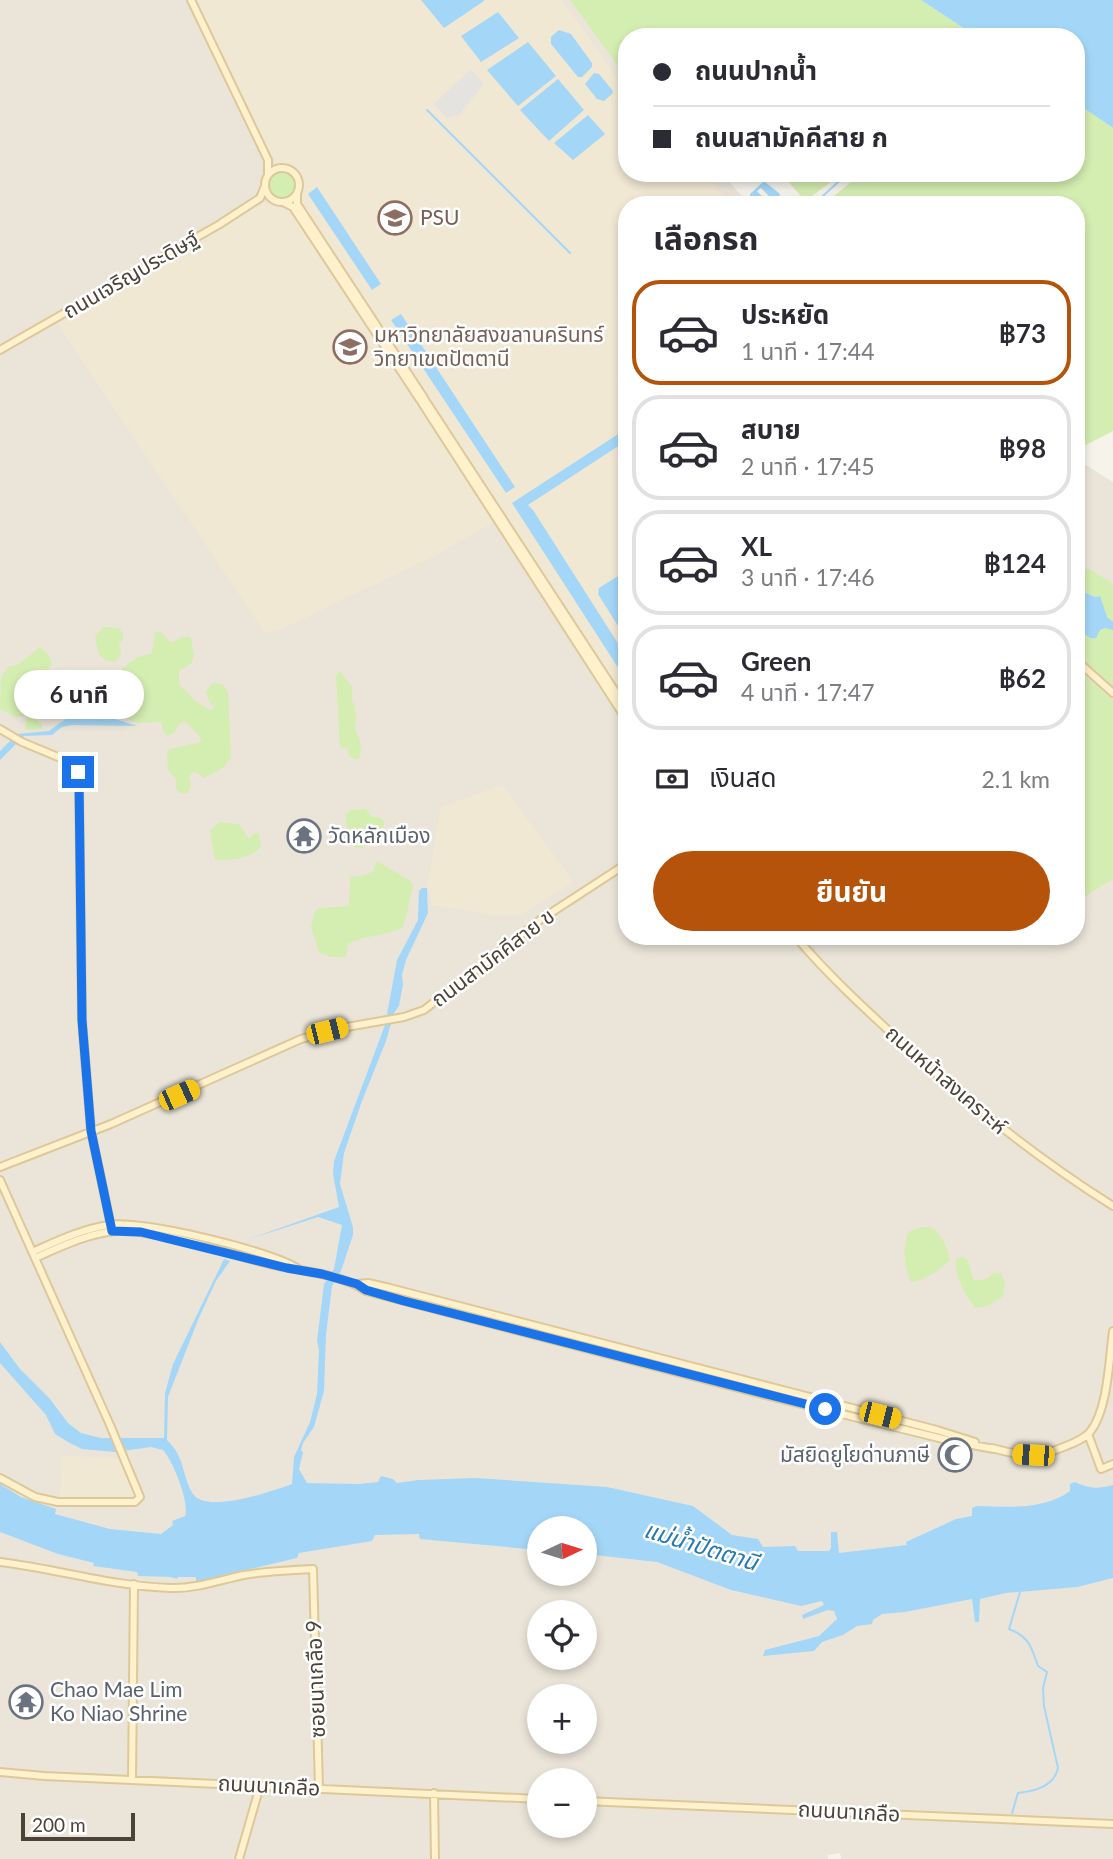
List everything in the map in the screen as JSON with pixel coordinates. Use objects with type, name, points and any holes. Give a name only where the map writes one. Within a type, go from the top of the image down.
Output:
[{"type":"main road","points":[[191,0],[268,160],[272,165],[291,171],[297,178],[297,204],[618,706]]},
{"type":"main road","points":[[268,160],[268,175],[260,198],[272,199],[293,207],[618,696]]},
{"type":"main road","points":[[268,175],[281,168]]},
{"type":"main road","points":[[265,186],[272,199]]},
{"type":"main road","points":[[283,202],[297,193]]},
{"type":"main road","name":"ถนนเจริญประดิษฐ์","points":[[0,350],[152,264],[260,198]]},
{"type":"main road","points":[[1085,668],[1113,693]]},
{"type":"main road","points":[[0,729],[22,742],[75,764],[79,780],[82,1020],[91,1131],[111,1228]]},
{"type":"main road","name":"ถนนสามัคคีสาย ข","points":[[0,1167],[172,1098],[301,1039],[414,1014],[428,1007],[540,920],[618,869]]},
{"type":"main road","name":"ถนนหน้าสงเคราะห์","points":[[803,945],[851,997],[951,1088],[1035,1155],[1113,1206]]},
{"type":"main road","points":[[0,1180],[123,1456],[139,1499],[135,1502],[58,1502],[35,1497],[0,1478]]},
{"type":"main road","points":[[34,1255],[111,1228],[141,1232],[357,1284],[379,1286],[494,1320],[937,1430],[1019,1455],[1041,1454],[1066,1446],[1088,1434],[1101,1410],[1113,1331]]},
{"type":"main road","points":[[1088,1434],[1101,1469],[1113,1464]]},
{"type":"main road","points":[[0,1562],[24,1564],[87,1579],[134,1584],[132,1780]]},
{"type":"main road","name":"ซอยนาเกลือ 9","points":[[134,1584],[191,1587],[243,1576],[313,1569],[319,1788]]},
{"type":"main road","name":"ถนนนาเกลือ","points":[[0,1772],[527,1798]]},
{"type":"main road","points":[[240,1859],[260,1786]]},
{"type":"main road","points":[[434,1794],[435,1859]]},
{"type":"main road","name":"ถนนนาเกลือ","points":[[597,1802],[1113,1824]]},
{"type":"shaded area","points":[[0,0],[576,0],[618,58],[618,182],[729,182],[742,196],[618,196],[618,945],[1085,945],[1085,465],[1113,482],[1113,1859],[841,1859],[840,1853],[828,1855],[828,1859],[0,1859]]},
{"type":"shaded area","name":"มหาวิทยาลัยสงขลานครินทร์ วิทยาเขตปัตตานี","points":[[197,0],[562,0],[618,80],[618,182],[711,182],[724,196],[618,196],[618,687],[505,516],[434,556],[279,630],[265,633],[58,324],[263,203],[282,209],[296,204],[302,197],[302,175],[291,165],[277,163],[271,157]]},
{"type":"shaded area","points":[[471,69],[484,84],[459,115],[447,118],[434,104]]},
{"type":"shaded area","points":[[502,785],[572,883],[522,914],[498,915],[432,905],[428,886],[441,807]]},
{"type":"shaded area","points":[[62,1456],[119,1458],[136,1495],[135,1499],[60,1500]]},
{"type":"green space","points":[[570,0],[921,0],[963,28],[618,28],[618,66]]},
{"type":"green space","points":[[1085,109],[1113,128],[1113,431],[1085,445],[1085,196],[834,196],[851,182],[1085,182]]},
{"type":"green space","points":[[282,172],[291,176],[295,185],[291,194],[282,198],[273,194],[269,185],[273,176]]},
{"type":"green space","points":[[789,182],[831,182],[812,196],[801,196]]},
{"type":"green space","points":[[1085,569],[1090,569],[1113,584],[1113,689],[1085,664]]},
{"type":"green space","points":[[103,627],[119,628],[123,634],[119,644],[121,654],[116,662],[104,659],[99,654],[95,636]]},
{"type":"green space","points":[[155,632],[161,632],[171,643],[182,637],[191,637],[194,656],[191,664],[179,671],[179,684],[195,701],[210,710],[213,709],[206,692],[212,683],[222,684],[228,692],[231,758],[223,768],[204,778],[194,771],[189,777],[191,784],[188,793],[181,793],[176,789],[176,779],[168,770],[167,753],[170,749],[201,742],[200,737],[186,722],[180,723],[174,733],[168,736],[161,722],[139,723],[126,719],[119,706],[113,703],[113,694],[122,683],[122,668],[138,657],[152,653]]},
{"type":"green space","points":[[40,647],[49,655],[52,665],[40,679],[37,690],[43,692],[43,700],[38,707],[40,713],[36,719],[42,729],[27,730],[27,716],[15,717],[0,709],[1,677],[8,667],[19,664]]},
{"type":"green space","points":[[341,672],[352,687],[355,728],[361,744],[360,757],[356,760],[349,756],[348,749],[340,747],[336,677],[337,673]]},
{"type":"green space","points":[[1085,676],[1113,700],[1113,879],[1085,896]]},
{"type":"green space","points":[[366,809],[372,817],[379,817],[385,823],[378,837],[366,834],[363,848],[356,848],[350,842],[345,815],[351,810]]},
{"type":"green space","points":[[219,822],[239,824],[249,839],[254,833],[259,834],[261,847],[240,858],[215,860],[210,831]]},
{"type":"green space","points":[[377,861],[413,885],[402,928],[348,944],[346,957],[331,957],[319,952],[311,927],[315,911],[320,908],[349,906],[350,877],[366,875],[373,871]]},
{"type":"green space","points":[[930,1227],[938,1233],[950,1260],[927,1277],[911,1282],[905,1263],[905,1245],[908,1232]]},
{"type":"green space","points":[[963,1256],[968,1261],[974,1281],[987,1279],[993,1273],[1001,1273],[1005,1282],[1003,1296],[988,1306],[975,1308],[958,1279],[956,1259]]},
{"type":"water","points":[[421,0],[484,0],[484,1],[444,28]]},
{"type":"water","points":[[921,0],[1113,0],[1113,128],[1085,109],[1085,28],[963,28]]},
{"type":"water","points":[[498,12],[519,38],[481,62],[461,36]]},
{"type":"water","points":[[559,30],[571,34],[592,63],[592,67],[582,77],[578,77],[551,44],[551,37]]},
{"type":"water","points":[[528,42],[556,76],[518,106],[487,70]]},
{"type":"water","points":[[594,73],[599,74],[613,91],[604,101],[597,99],[585,84]]},
{"type":"water","points":[[558,79],[584,110],[549,141],[520,110]]},
{"type":"water","points":[[588,115],[605,134],[573,160],[554,143]]},
{"type":"water","points":[[765,182],[780,194],[769,196],[761,188],[757,191],[762,196],[750,194]]},
{"type":"water","points":[[317,187],[381,284],[372,290],[308,194]]},
{"type":"water","points":[[401,314],[515,487],[506,493],[391,320]]},
{"type":"water","points":[[618,434],[618,446],[528,505],[618,643],[618,668],[512,503]]},
{"type":"water","points":[[618,576],[618,626],[598,594],[599,588]]},
{"type":"water","points":[[1085,594],[1100,596],[1107,617],[1113,622],[1113,630],[1100,630],[1096,638],[1085,634]]},
{"type":"water","points":[[67,718],[115,719],[137,726],[72,725],[62,727],[52,735],[24,736],[0,760],[0,751],[17,734],[49,731]]},
{"type":"water","name":"แม่น้ำปัตตานี","points":[[427,888],[428,913],[406,960],[399,1006],[394,1013],[344,1153],[340,1184],[353,1235],[341,1271],[332,1286],[326,1335],[324,1391],[314,1427],[301,1450],[303,1452],[299,1469],[307,1483],[359,1484],[378,1482],[381,1476],[397,1483],[476,1478],[607,1487],[693,1506],[732,1535],[758,1539],[763,1547],[795,1546],[798,1551],[829,1551],[831,1532],[837,1532],[839,1553],[907,1545],[906,1542],[956,1519],[972,1516],[972,1508],[977,1506],[1013,1507],[1049,1502],[1070,1491],[1070,1484],[1075,1482],[1094,1488],[1113,1485],[1113,1578],[1077,1587],[1006,1593],[980,1599],[979,1622],[975,1622],[972,1599],[882,1614],[873,1620],[872,1624],[857,1626],[843,1635],[822,1642],[814,1651],[763,1656],[765,1650],[819,1636],[837,1619],[834,1611],[828,1610],[803,1619],[802,1615],[824,1605],[822,1601],[801,1606],[731,1590],[657,1562],[597,1555],[597,1516],[527,1516],[527,1549],[420,1539],[419,1534],[375,1535],[372,1541],[299,1553],[297,1558],[196,1582],[196,1577],[177,1579],[138,1576],[137,1572],[93,1566],[94,1563],[58,1554],[0,1532],[0,1484],[21,1497],[56,1509],[55,1514],[110,1529],[161,1534],[173,1525],[172,1521],[185,1516],[180,1482],[163,1450],[151,1447],[115,1452],[82,1449],[55,1434],[46,1415],[0,1363],[0,1342],[68,1423],[81,1433],[101,1438],[164,1438],[165,1393],[173,1364],[224,1259],[230,1261],[216,1281],[198,1320],[168,1397],[167,1440],[177,1453],[193,1494],[200,1500],[211,1502],[240,1499],[292,1484],[294,1457],[310,1422],[317,1394],[317,1341],[324,1284],[334,1269],[342,1225],[318,1217],[246,1240],[339,1207],[333,1174],[334,1161],[385,1025],[397,960],[418,920],[419,891]]},
{"type":"waterway","points":[[427,110],[570,253]]},
{"type":"waterway","points":[[823,196],[838,182]]},
{"type":"waterway","points":[[1012,1813],[1018,1793],[1048,1784],[1058,1768],[1044,1706],[1043,1688],[1047,1672],[1038,1666],[1026,1639],[1009,1629],[1020,1592]]},
{"type":"place","name":"PSU","points":[[395,218]]},
{"type":"place","name":"มหาวิทยาลัยสงขลานครินทร์ วิทยาเขตปัตตานี","points":[[350,347]]},
{"type":"place","name":"วัดหลักเมือง","points":[[304,836]]},
{"type":"place","name":"มัสยิดยูโยด่านภาษี","points":[[955,1455]]},
{"type":"place","name":"Chao Mae Lim Ko Niao Shrine","points":[[26,1702]]},
{"type":"route","points":[[78,772],[82,1020],[91,1131],[112,1231],[141,1232],[322,1274],[404,1301],[825,1409]]}]
